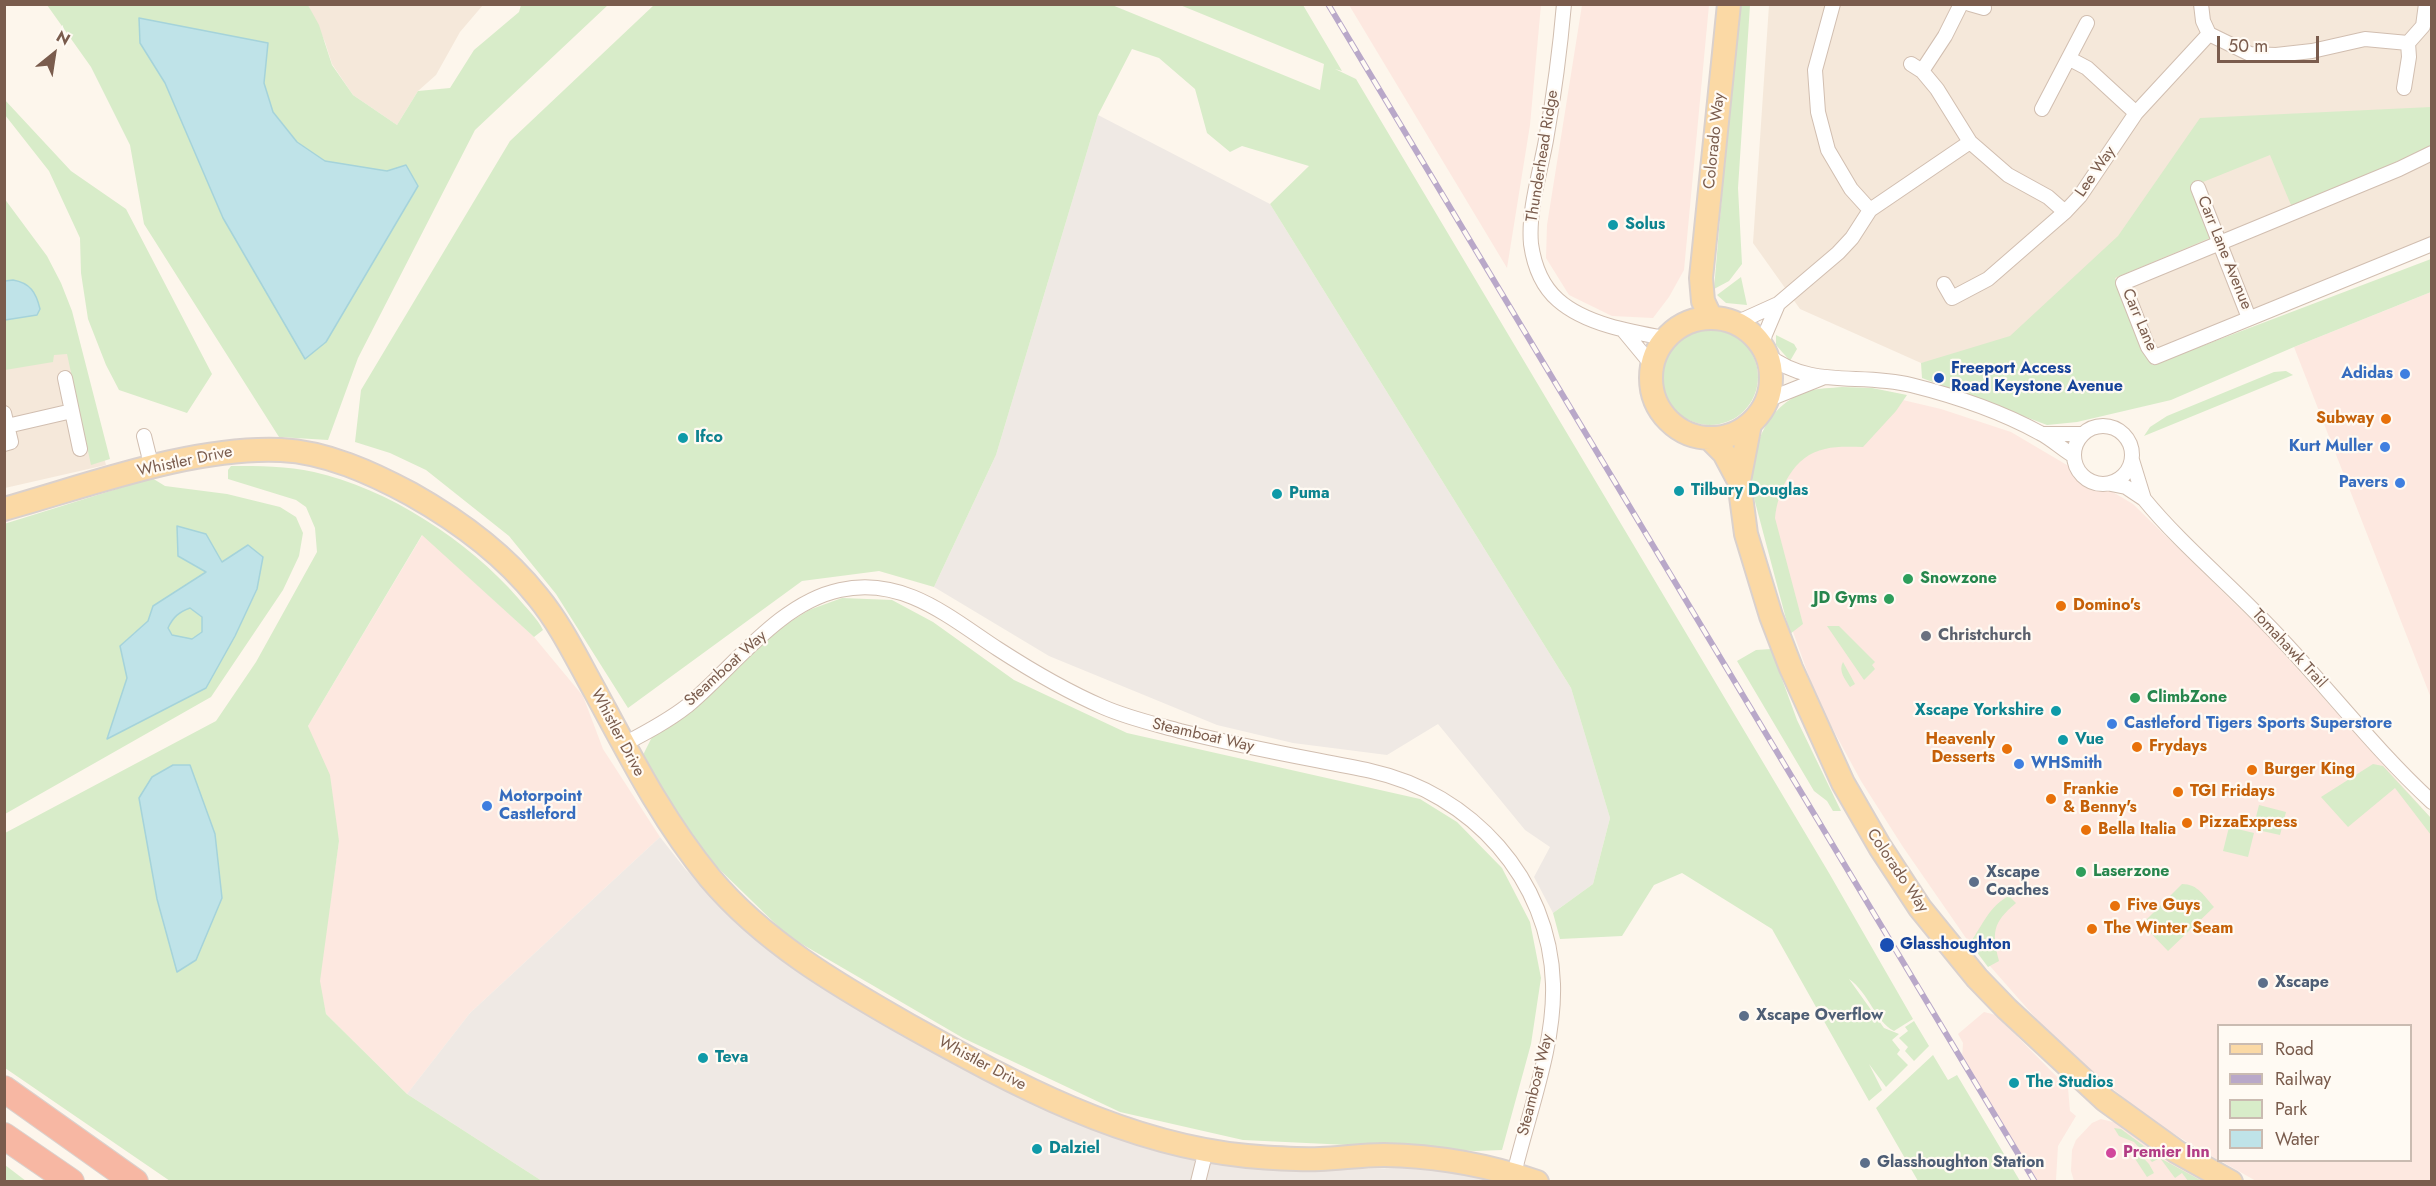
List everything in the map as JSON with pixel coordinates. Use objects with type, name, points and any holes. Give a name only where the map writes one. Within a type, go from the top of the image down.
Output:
[{"type":"highway","points":[[4,1089],[135,1182]]},
{"type":"highway","points":[[4,1137],[71,1182]]},
{"type":"main road","name":"Colorado Way","points":[[1712,318],[1703,301],[1701,278],[1729,4]]},
{"type":"main road","name":"Colorado Way","points":[[1668,335],[1687,311],[1701,278]]},
{"type":"main road","points":[[1699,318],[1712,318],[1736,323],[1749,331],[1764,349],[1771,372],[1767,400],[1750,424],[1729,436],[1709,438],[1684,431],[1663,415],[1654,399],[1651,382],[1652,365],[1668,335],[1699,318]]},
{"type":"main road","name":"Colorado Way","points":[[1750,424],[1739,481],[1746,534],[1771,616],[1791,668],[1858,812],[1920,908],[1998,1000],[2105,1100],[2176,1152],[2231,1182]]},
{"type":"main road","name":"Colorado Way","points":[[1709,438],[1724,453],[1739,481]]},
{"type":"main road","name":"Whistler Drive","points":[[4,509],[152,468],[207,455],[245,450],[284,450],[309,454],[386,480],[460,523],[504,559],[540,598],[567,639],[654,801],[712,880],[767,934],[812,968],[910,1026],[1021,1086],[1120,1128],[1206,1150],[1283,1159],[1381,1155],[1427,1157],[1478,1165],[1537,1182]]},
{"type":"street","name":"Thunderhead Ridge","points":[[1564,4],[1548,126],[1532,219],[1535,265],[1544,284],[1559,302],[1580,314],[1623,330],[1668,335]]},
{"type":"street","points":[[1833,4],[1815,69],[1818,112],[1822,133],[1831,154],[1851,189],[1870,210]]},
{"type":"street","points":[[1961,4],[1945,36],[1916,67],[1937,89],[1970,142],[2008,175],[2048,197],[2065,212]]},
{"type":"street","points":[[2201,4],[2203,21],[2209,34],[2250,54],[2276,55],[2312,51],[2365,39],[2408,43]]},
{"type":"street","points":[[2404,88],[2409,57],[2408,43],[2422,26],[2426,4]]},
{"type":"street","points":[[2042,109],[2087,23]]},
{"type":"street","name":"Lee Way","points":[[1944,284],[1952,298],[1988,279],[2065,212],[2080,196],[2136,113],[2209,34]]},
{"type":"street","points":[[2070,59],[2087,68],[2136,113]]},
{"type":"street","points":[[1736,323],[1778,304],[1838,253],[1852,238],[1870,210],[1970,142]]},
{"type":"street","name":"Carr Lane","points":[[2432,153],[2399,169],[2123,283],[2148,347],[2155,357],[2432,244]]},
{"type":"street","name":"Carr Lane Avenue","points":[[2198,188],[2249,318]]},
{"type":"street","points":[[1764,349],[1778,304]]},
{"type":"street","name":"Thunderhead Ridge","points":[[1623,330],[1652,365]]},
{"type":"street","name":"Tomahawk Trail","points":[[1764,349],[1781,366],[1795,372],[1822,378],[1855,378],[1908,384],[1959,397],[2042,434],[2074,456],[2079,472],[2089,481],[2126,487],[2144,499],[2267,624],[2390,760],[2432,802]]},
{"type":"street","points":[[65,378],[80,448]]},
{"type":"street","name":"Tomahawk Trail","points":[[1767,400],[1822,378]]},
{"type":"street","points":[[4,444],[11,442],[6,419],[72,411]]},
{"type":"street","name":"Tomahawk Trail","points":[[2042,434],[2082,434],[2100,426],[2116,429],[2127,438],[2132,447],[2132,460],[2144,499]]},
{"type":"street","points":[[2074,456],[2082,434]]},
{"type":"street","points":[[144,436],[152,468]]},
{"type":"street","points":[[2110,484],[2125,475],[2132,460]]},
{"type":"street","name":"Steamboat Way","points":[[624,744],[685,707],[774,625],[796,608],[815,597],[840,590],[883,588],[898,591],[940,609],[1046,680],[1105,708],[1212,739],[1382,774],[1427,790],[1474,821],[1500,847],[1531,896],[1549,948],[1553,984],[1551,1020],[1542,1066],[1514,1174]]},
{"type":"street","points":[[1198,1182],[1206,1150]]},
{"type":"shaded area","points":[[308,5],[483,5],[460,32],[436,75],[418,91],[397,125],[353,95],[332,64],[325,42]]},
{"type":"shaded area","points":[[1349,5],[1541,5],[1530,125],[1507,268]]},
{"type":"shaded area","points":[[1582,5],[1709,5],[1684,270],[1669,297],[1653,318],[1612,316],[1569,295],[1546,258],[1547,225]]},
{"type":"shaded area","points":[[1769,5],[2431,5],[2431,238],[2140,362],[2041,341],[1921,363],[1800,309],[1753,243]]},
{"type":"shaded area","points":[[1098,115],[1270,204],[1571,688],[1610,818],[1593,884],[1553,913],[1534,877],[1550,847],[1525,830],[1438,724],[1387,755],[1293,743],[1217,725],[1049,656],[934,587],[996,455]]},
{"type":"shaded area","points":[[4,198],[60,293],[106,465],[5,488]]},
{"type":"shaded area","points":[[2431,292],[2431,698],[2294,347]]},
{"type":"shaded area","name":"Xscape","points":[[1873,393],[1941,409],[2011,432],[2133,504],[2266,634],[2430,817],[2431,1181],[2256,1181],[2223,1162],[2412,1162],[2412,1024],[2217,1024],[2217,1159],[2150,1120],[2054,1039],[1968,941],[1861,781],[1818,702],[1792,629],[1761,452]]},
{"type":"shaded area","name":"Motorpoint Castleford","points":[[423,534],[534,637],[583,696],[603,749],[660,837],[470,1013],[407,1094],[326,1014],[319,981],[339,841],[308,726]]},
{"type":"shaded area","points":[[660,837],[686,870],[788,958],[901,1036],[1020,1094],[1172,1154],[1236,1166],[1283,1171],[1400,1168],[1461,1172],[1499,1181],[542,1181],[407,1094],[470,1013]]},
{"type":"shaded area","points":[[1984,1012],[1996,1015],[2068,1088],[2070,1111],[2076,1116],[2058,1146],[2056,1180],[2035,1181],[1962,1059],[1963,1043],[1958,1034]]},
{"type":"shaded area","points":[[2101,1119],[2125,1125],[2213,1181],[2074,1181],[2071,1171],[2072,1150],[2076,1140],[2092,1123]]},
{"type":"green space","points":[[47,5],[308,5],[319,25],[332,65],[353,95],[397,125],[418,91],[450,88],[474,50],[519,12],[521,5],[608,5],[475,130],[358,358],[328,440],[279,437],[144,224],[130,145],[91,67]],"holes":[[[140,18],[264,83],[273,112],[297,142],[325,161],[387,171],[406,165],[418,186],[326,342],[305,358],[223,218],[165,83],[140,43]]]},
{"type":"green space","points":[[654,5],[1112,5],[1320,90],[1324,64],[1180,5],[1303,5],[1342,71],[1335,69],[1356,79],[1829,873],[1913,1019],[1894,1031],[1882,1021],[1862,992],[1849,979],[1884,1028],[1899,1034],[1892,1040],[1900,1050],[1897,1054],[1908,1065],[1886,1087],[1869,1064],[1882,1090],[1869,1101],[1772,929],[1682,873],[1654,885],[1622,936],[1560,939],[1553,913],[1593,884],[1610,818],[1571,688],[1270,204],[1309,166],[1242,146],[1230,152],[1207,133],[1195,89],[1159,58],[1132,49],[1098,115],[996,455],[934,587],[879,571],[802,581],[628,708],[556,594],[509,536],[426,470],[390,453],[355,442],[361,390],[510,141]]},
{"type":"green space","points":[[1738,5],[1750,5],[1738,188],[1742,264],[1729,281],[1714,289]]},
{"type":"green space","points":[[4,99],[71,171],[126,209],[212,374],[187,413],[119,390],[106,365],[88,319],[81,273],[80,238],[49,171],[5,115]]},
{"type":"green space","points":[[2431,107],[2431,154],[2291,205],[2270,155],[2193,186],[2210,238],[2115,278],[2152,365],[2431,259],[2431,292],[2171,400],[2077,422],[2047,425],[1922,378],[1921,363],[2010,336],[2118,236],[2200,118]]},
{"type":"green space","points":[[4,198],[47,256],[61,283],[72,311],[110,459],[91,465],[67,354],[54,355],[53,362],[5,370],[5,320],[37,315],[40,309],[36,296],[29,287],[18,281],[5,281]]},
{"type":"green space","points":[[1741,277],[1747,305],[1726,303],[1717,295]]},
{"type":"green space","points":[[1710,329],[1728,332],[1744,343],[1755,359],[1758,377],[1755,395],[1744,411],[1728,422],[1710,425],[1692,422],[1676,411],[1665,395],[1662,377],[1665,359],[1676,343],[1692,332]]},
{"type":"green space","points":[[1776,335],[1794,344],[1797,349],[1790,361],[1776,345]]},
{"type":"green space","points":[[2286,371],[2293,375],[2144,436],[2150,427],[2167,416],[2274,372]]},
{"type":"green space","points":[[1842,387],[1872,388],[1907,395],[1896,411],[1863,447],[1834,447],[1814,452],[1796,466],[1784,485],[1775,518],[1803,624],[1790,634],[1754,498],[1752,482],[1756,449],[1770,419],[1780,407],[1809,391]]},
{"type":"green space","points":[[231,466],[283,467],[314,472],[370,490],[398,504],[451,537],[476,557],[518,598],[543,630],[534,637],[422,535],[308,726],[330,775],[339,841],[320,981],[326,1014],[407,1094],[542,1181],[170,1181],[5,1068],[5,833],[216,721],[256,662],[317,552],[315,528],[306,507],[296,500],[228,479],[228,470]]},
{"type":"green space","points":[[152,478],[165,486],[227,494],[280,507],[296,517],[303,533],[299,556],[283,590],[211,697],[5,814],[4,524]],"holes":[[[263,557],[257,590],[235,636],[108,739],[127,678],[120,646],[148,621],[153,606],[222,562]]]},
{"type":"green space","points":[[842,598],[892,600],[933,622],[1014,680],[1127,733],[1420,799],[1457,822],[1502,868],[1530,922],[1541,978],[1531,1044],[1502,1150],[1475,1151],[1243,1140],[1120,1112],[963,1038],[788,936],[714,864],[659,789],[642,757],[652,737],[782,627],[809,610]]},
{"type":"green space","points":[[190,608],[202,617],[202,632],[192,639],[172,635],[168,628],[172,621],[180,613]]},
{"type":"green space","points":[[1827,626],[1839,626],[1875,662],[1872,665],[1875,669],[1864,680]]},
{"type":"green space","points":[[1771,649],[1797,720],[1841,811],[1833,811],[1827,801],[1814,791],[1737,661],[1756,650]]},
{"type":"green space","points":[[1843,662],[1855,684],[1850,687],[1842,672]]},
{"type":"green space","points":[[2373,764],[2383,766],[2430,817],[2431,835],[2395,788],[2348,827],[2321,797]]},
{"type":"green space","points":[[2259,805],[2286,812],[2280,835],[2253,829]]},
{"type":"green space","points":[[2229,827],[2254,833],[2248,857],[2223,851]]},
{"type":"green space","points":[[2182,884],[2197,888],[2214,907],[2168,951],[2142,924]]},
{"type":"green space","points":[[2009,896],[2016,903],[2002,917],[1996,929],[1995,943],[1999,961],[1988,967],[1970,943],[1991,910]]},
{"type":"green space","points":[[1914,1021],[1929,1046],[1914,1061],[1905,1051],[1908,1047],[1899,1038],[1908,1031],[1905,1027]]},
{"type":"green space","points":[[1933,1055],[1948,1080],[1957,1075],[2020,1181],[1918,1181],[1876,1108]]},
{"type":"green space","points":[[2114,1128],[2121,1129],[2160,1158],[2152,1162],[2134,1142],[2119,1136]]},
{"type":"green space","points":[[2129,1143],[2149,1164],[2154,1173],[2147,1177],[2126,1145]]},
{"type":"green space","points":[[2160,1158],[2202,1181],[2188,1181],[2182,1173],[2175,1178]]},
{"type":"green space","points":[[5,1165],[26,1181],[5,1181]]},
{"type":"water","points":[[139,18],[268,43],[264,83],[273,112],[297,142],[325,161],[387,171],[406,165],[418,186],[326,342],[305,359],[223,218],[165,83],[140,43]]},
{"type":"water","points":[[13,280],[24,283],[34,293],[40,309],[37,315],[5,320],[5,281]]},
{"type":"water","points":[[177,526],[206,534],[222,562],[248,545],[263,557],[257,589],[235,636],[206,688],[107,739],[127,678],[120,646],[148,621],[153,606],[206,572],[178,556]],"holes":[[[190,608],[202,617],[202,632],[192,639],[172,635],[168,628],[177,615]]]},
{"type":"water","points":[[173,765],[190,765],[215,834],[222,898],[196,960],[177,972],[157,899],[139,798],[152,777]]},
{"type":"railway","points":[[1328,4],[2035,1182]]},
{"type":"place","name":"Solus","points":[[1613,225]]},
{"type":"place","name":"Adidas","points":[[2405,374]]},
{"type":"place","name":"Freeport Access Road Keystone Avenue","points":[[1939,378]]},
{"type":"place","name":"Subway","points":[[2386,419]]},
{"type":"place","name":"Ifco","points":[[683,438]]},
{"type":"place","name":"Kurt Muller","points":[[2385,447]]},
{"type":"place","name":"Pavers","points":[[2400,483]]},
{"type":"place","name":"Tilbury Douglas","points":[[1679,491]]},
{"type":"place","name":"Puma","points":[[1277,494]]},
{"type":"place","name":"Snowzone","points":[[1908,579]]},
{"type":"place","name":"JD Gyms","points":[[1889,599]]},
{"type":"place","name":"Domino's","points":[[2061,606]]},
{"type":"place","name":"Christchurch","points":[[1926,636]]},
{"type":"place","name":"ClimbZone","points":[[2135,698]]},
{"type":"place","name":"Xscape Yorkshire","points":[[2056,711]]},
{"type":"place","name":"Castleford Tigers Sports Superstore","points":[[2112,724]]},
{"type":"place","name":"Vue","points":[[2063,740]]},
{"type":"place","name":"Frydays","points":[[2137,747]]},
{"type":"place","name":"Heavenly Desserts","points":[[2007,749]]},
{"type":"place","name":"WHSmith","points":[[2019,764]]},
{"type":"place","name":"Burger King","points":[[2252,770]]},
{"type":"place","name":"TGI Fridays","points":[[2178,792]]},
{"type":"place","name":"Frankie & Benny's","points":[[2051,799]]},
{"type":"place","name":"Motorpoint Castleford","points":[[487,806]]},
{"type":"place","name":"PizzaExpress","points":[[2187,823]]},
{"type":"place","name":"Bella Italia","points":[[2086,830]]},
{"type":"place","name":"Laserzone","points":[[2081,872]]},
{"type":"place","name":"Xscape Coaches","points":[[1974,882]]},
{"type":"place","name":"Five Guys","points":[[2115,906]]},
{"type":"place","name":"The Winter Seam","points":[[2092,929]]},
{"type":"place","name":"Glasshoughton","points":[[1887,945]]},
{"type":"place","name":"Xscape","points":[[2263,983]]},
{"type":"place","name":"Xscape Overflow","points":[[1744,1016]]},
{"type":"place","name":"Teva","points":[[703,1058]]},
{"type":"place","name":"The Studios","points":[[2014,1083]]},
{"type":"place","name":"Dalziel","points":[[1037,1149]]},
{"type":"place","name":"Premier Inn","points":[[2111,1153]]},
{"type":"place","name":"Glasshoughton Station","points":[[1865,1163]]}]
